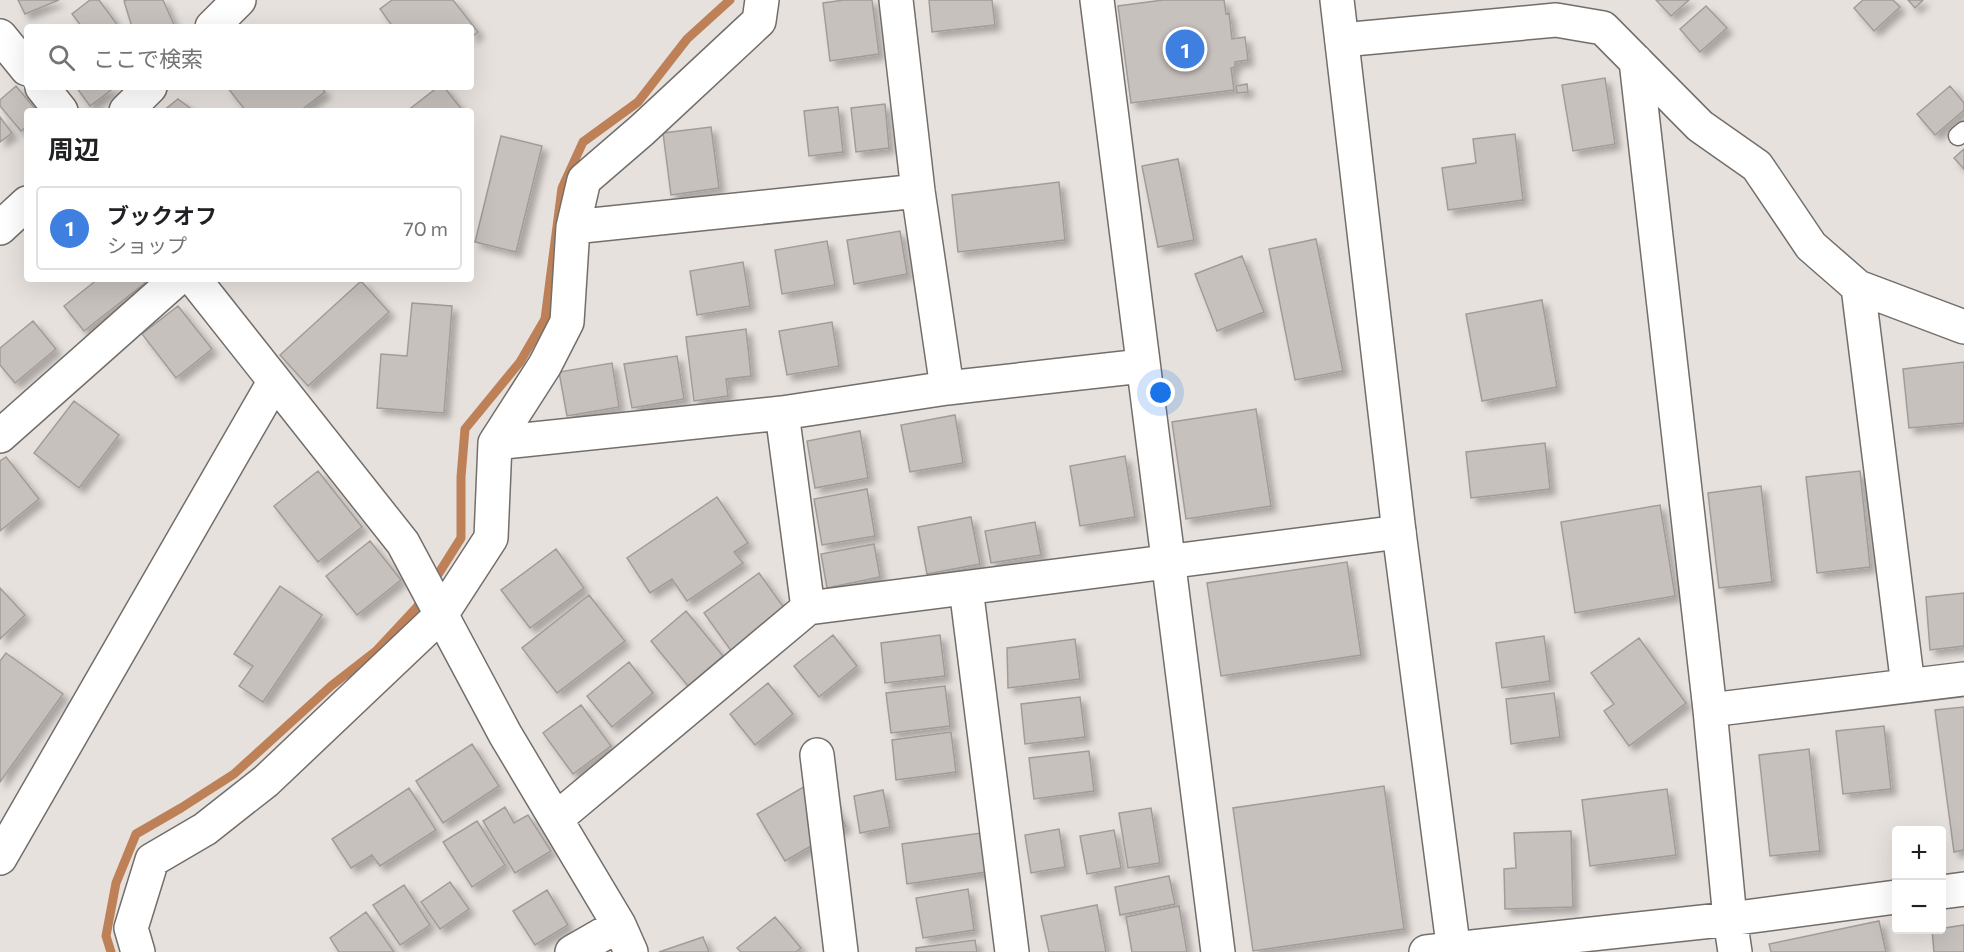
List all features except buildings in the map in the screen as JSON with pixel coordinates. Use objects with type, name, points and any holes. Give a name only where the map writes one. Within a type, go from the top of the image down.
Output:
[{"type":"street","points":[[215,24],[239,0]]},
{"type":"street","points":[[138,952],[131,928],[152,860],[205,829],[266,781],[437,609],[491,538],[495,443],[545,364],[567,322],[573,227],[584,180],[642,130],[759,21],[762,0]]},
{"type":"street","points":[[896,0],[918,191],[947,388]]},
{"type":"street","points":[[1097,0],[1218,952]]},
{"type":"street","points":[[1337,0],[1399,532],[1444,951],[1730,919],[1892,898]]},
{"type":"street","points":[[1342,40],[1556,20],[1603,28],[1700,126],[1757,166],[1811,246],[1858,286],[1964,327]]},
{"type":"street","points":[[0,36],[24,65]]},
{"type":"street","points":[[1636,61],[1710,710],[1735,952]]},
{"type":"street","points":[[44,90],[60,108]]},
{"type":"street","points":[[129,108],[147,90]]},
{"type":"street","points":[[573,227],[918,191]]},
{"type":"street","points":[[0,228],[24,207]]},
{"type":"street","points":[[0,436],[174,282]]},
{"type":"street","points":[[196,282],[403,543],[505,734],[625,938],[572,952]]},
{"type":"street","points":[[1858,286],[1908,686]]},
{"type":"street","points":[[495,443],[783,413],[947,388],[1142,366]]},
{"type":"street","points":[[0,858],[274,382]]},
{"type":"street","points":[[783,413],[808,608]]},
{"type":"street","points":[[556,819],[808,608],[1399,532]]},
{"type":"street","points":[[966,588],[1012,952]]},
{"type":"street","points":[[1710,710],[1964,679]]},
{"type":"street","points":[[817,755],[840,952]]},
{"type":"street","points":[[1946,891],[1964,889]]},
{"type":"waterway","points":[[432,584],[461,538],[461,477],[465,429],[520,362],[545,319],[562,188],[583,142],[638,102],[687,39],[730,0]]},
{"type":"waterway","points":[[111,952],[106,936],[116,883],[136,834],[234,774],[331,686],[376,651],[423,598]]},
{"type":"place","name":"ブックオフ","points":[[1185,49]]}]
